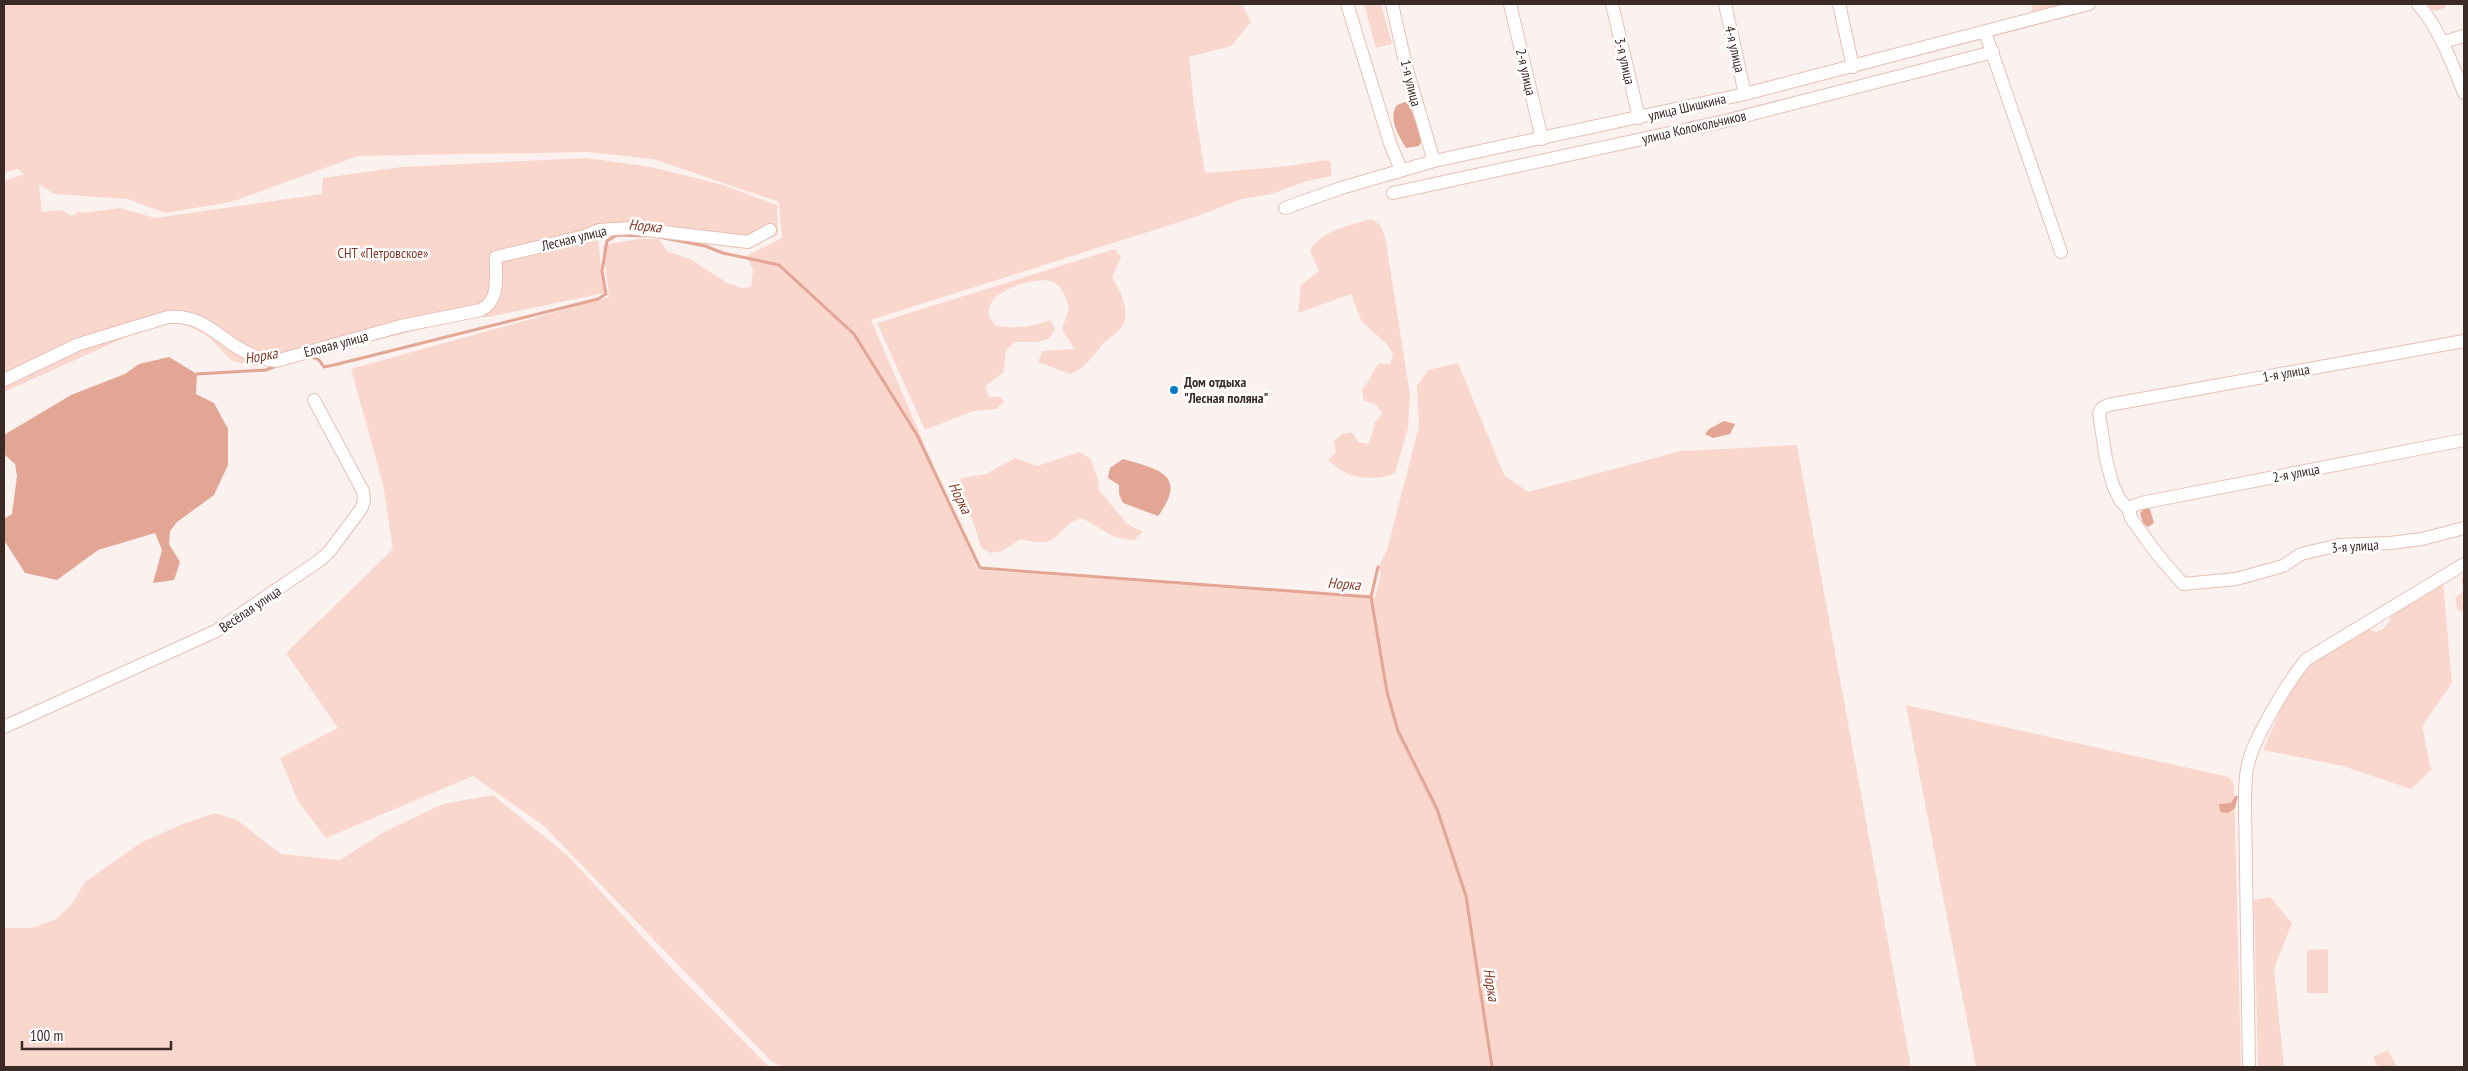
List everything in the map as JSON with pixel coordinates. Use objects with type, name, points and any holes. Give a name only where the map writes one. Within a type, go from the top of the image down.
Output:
[{"type":"street","points":[[1347,4],[1390,143],[1401,170]]},
{"type":"street","name":"1-я улица","points":[[1392,4],[1407,70],[1434,161]]},
{"type":"street","name":"2-я улица","points":[[1510,4],[1542,139]]},
{"type":"street","name":"3-я улица","points":[[1612,4],[1639,118]]},
{"type":"street","name":"4-я улица","points":[[1725,4],[1745,94]]},
{"type":"street","points":[[1839,4],[1853,67]]},
{"type":"street","name":"улица Шишкина","points":[[1285,208],[1434,161],[1745,94],[2089,4]]},
{"type":"street","points":[[2418,4],[2428,16],[2443,42],[2464,93]]},
{"type":"street","points":[[1985,32],[2061,252]]},
{"type":"street","points":[[2443,42],[2464,36]]},
{"type":"street","name":"улица Колокольчиков","points":[[1393,193],[1725,121],[1993,52]]},
{"type":"street","name":"Лесная улица","points":[[481,310],[490,305],[495,297],[496,257],[585,236],[599,230],[630,228],[748,242],[770,230]]},
{"type":"street","name":"Еловая улица","points":[[4,380],[79,344],[168,317],[182,316],[197,320],[257,358],[276,360],[401,326],[481,310]]},
{"type":"street","name":"1-я улица","points":[[2129,510],[2120,500],[2113,485],[2106,459],[2099,413],[2102,408],[2108,405],[2464,342]]},
{"type":"street","name":"Весёлая улица","points":[[4,726],[216,631],[312,567],[329,552],[362,509],[364,494],[359,480],[314,400]]},
{"type":"street","name":"2-я улица","points":[[2129,510],[2141,503],[2464,440]]},
{"type":"street","name":"3-я улица","points":[[2129,510],[2131,518],[2177,579],[2183,584],[2190,585],[2236,579],[2283,566],[2301,554],[2339,545],[2390,544],[2422,539],[2464,528]]},
{"type":"street","points":[[2249,1067],[2245,802],[2248,763],[2268,721],[2295,672],[2314,654],[2464,564]]},
{"type":"green space","name":"СНТ «Петровское»","points":[[4,4],[1242,4],[1251,22],[1231,46],[1189,57],[1194,106],[1205,173],[1289,166],[1326,160],[1331,162],[1331,176],[1307,181],[1271,194],[1242,199],[1195,217],[871,320],[978,570],[1375,597],[1381,573],[1378,567],[1387,550],[1419,426],[1417,386],[1428,370],[1458,363],[1504,475],[1528,492],[1681,451],[1797,445],[1911,1067],[781,1067],[770,1060],[544,826],[473,776],[326,838],[298,801],[280,758],[338,728],[286,653],[393,549],[383,484],[351,369],[609,297],[603,245],[638,239],[659,239],[667,251],[692,260],[727,283],[742,288],[751,287],[753,270],[746,256],[782,238],[779,202],[653,159],[587,152],[358,156],[231,202],[165,213],[128,199],[54,194],[39,184],[42,212],[61,210],[72,216],[79,211],[84,213],[120,208],[155,218],[322,194],[323,178],[401,167],[587,158],[651,167],[720,184],[777,205],[778,235],[747,246],[635,233],[598,239],[604,293],[489,317],[471,317],[280,364],[255,366],[232,361],[209,337],[189,326],[170,322],[135,333],[4,392],[4,181],[24,174],[17,169],[4,173]]},
{"type":"green space","points":[[1364,4],[1381,4],[1392,44],[1376,48]]},
{"type":"green space","points":[[2033,4],[2073,4],[2036,14],[2031,12]]},
{"type":"green space","points":[[2425,4],[2445,4],[2445,8],[2434,11]]},
{"type":"green space","points":[[1371,219],[1380,225],[1385,236],[1410,395],[1408,428],[1395,473],[1384,477],[1372,478],[1348,474],[1328,461],[1336,452],[1334,441],[1342,434],[1352,432],[1358,442],[1369,444],[1375,422],[1383,413],[1375,404],[1364,401],[1362,390],[1379,363],[1390,365],[1393,354],[1387,344],[1362,322],[1351,294],[1298,313],[1301,285],[1319,271],[1310,251],[1315,244],[1329,233]]},
{"type":"green space","points":[[1115,249],[1121,257],[1112,277],[1124,302],[1124,322],[1121,328],[1103,344],[1084,366],[1070,374],[1038,362],[1042,351],[1075,349],[1062,330],[1069,308],[1062,290],[1053,282],[1038,280],[1018,285],[994,299],[990,305],[989,317],[996,326],[1010,327],[1030,326],[1050,320],[1055,329],[1049,339],[1037,342],[1014,342],[1006,351],[1003,373],[985,386],[989,397],[1001,397],[1004,402],[996,409],[973,411],[925,430],[877,323]]},
{"type":"green space","points":[[1079,452],[1090,458],[1098,479],[1099,490],[1127,524],[1143,532],[1134,540],[1118,538],[1082,518],[1073,522],[1051,540],[1035,542],[1021,539],[1002,551],[990,553],[981,547],[974,524],[955,487],[962,478],[986,474],[1015,458],[1037,466]]},
{"type":"green space","points":[[2464,575],[2464,591],[2461,579]]},
{"type":"green space","points":[[2443,582],[2452,683],[2422,726],[2431,770],[2411,789],[2343,766],[2263,750],[2284,702],[2314,658],[2366,628],[2376,632],[2383,629],[2390,621],[2390,615]]},
{"type":"green space","points":[[2464,591],[2464,613],[2457,609],[2455,598]]},
{"type":"green space","points":[[1906,705],[2229,777],[2234,785],[2241,1067],[1976,1067]]},
{"type":"green space","points":[[493,795],[567,855],[676,973],[769,1067],[4,1067],[4,928],[32,928],[56,919],[72,904],[85,882],[142,842],[185,823],[215,813],[237,820],[281,854],[340,860],[384,832],[443,804]]},
{"type":"green space","points":[[2270,897],[2292,923],[2274,969],[2284,1067],[2258,1067],[2254,900]]},
{"type":"green space","points":[[2328,949],[2328,993],[2307,993],[2307,950]]},
{"type":"green space","points":[[2388,1050],[2397,1067],[2378,1067],[2373,1057]]},
{"type":"shaded area","points":[[1408,101],[1422,140],[1419,146],[1406,148],[1397,132],[1393,115],[1397,105]]},
{"type":"shaded area","points":[[169,357],[197,374],[196,394],[214,403],[228,429],[228,465],[214,495],[177,522],[170,531],[169,544],[180,562],[174,580],[153,583],[162,550],[155,533],[98,550],[57,580],[25,573],[4,540],[4,519],[12,514],[17,476],[15,464],[4,454],[4,435],[71,395],[125,374],[139,364]]},
{"type":"shaded area","points":[[1724,421],[1735,424],[1730,434],[1713,438],[1705,434],[1709,429]]},
{"type":"shaded area","points":[[1123,459],[1157,470],[1170,482],[1167,502],[1158,516],[1123,503],[1119,494],[1119,485],[1108,478],[1110,468]]},
{"type":"shaded area","points":[[2146,507],[2150,509],[2154,523],[2148,527],[2143,523],[2140,513]]},
{"type":"shaded area","points":[[2235,796],[2238,796],[2235,808],[2228,813],[2220,812],[2219,804],[2231,803]]},
{"type":"waterway","name":"Норка","points":[[310,356],[319,360],[324,367],[598,299],[606,294],[602,271],[607,241],[617,235],[645,236]]},
{"type":"waterway","name":"Норка","points":[[659,237],[705,246],[723,253],[779,265],[854,334],[917,435],[980,568],[1371,597],[1387,692],[1398,731],[1437,809],[1466,896],[1492,1067]]},
{"type":"waterway","name":"Норка","points":[[197,374],[266,370],[276,366]]},
{"type":"waterway","points":[[1371,597],[1378,567]]},
{"type":"place","name":"Дом отдыха \"Лесная поляна\"","points":[[1174,390]]}]
